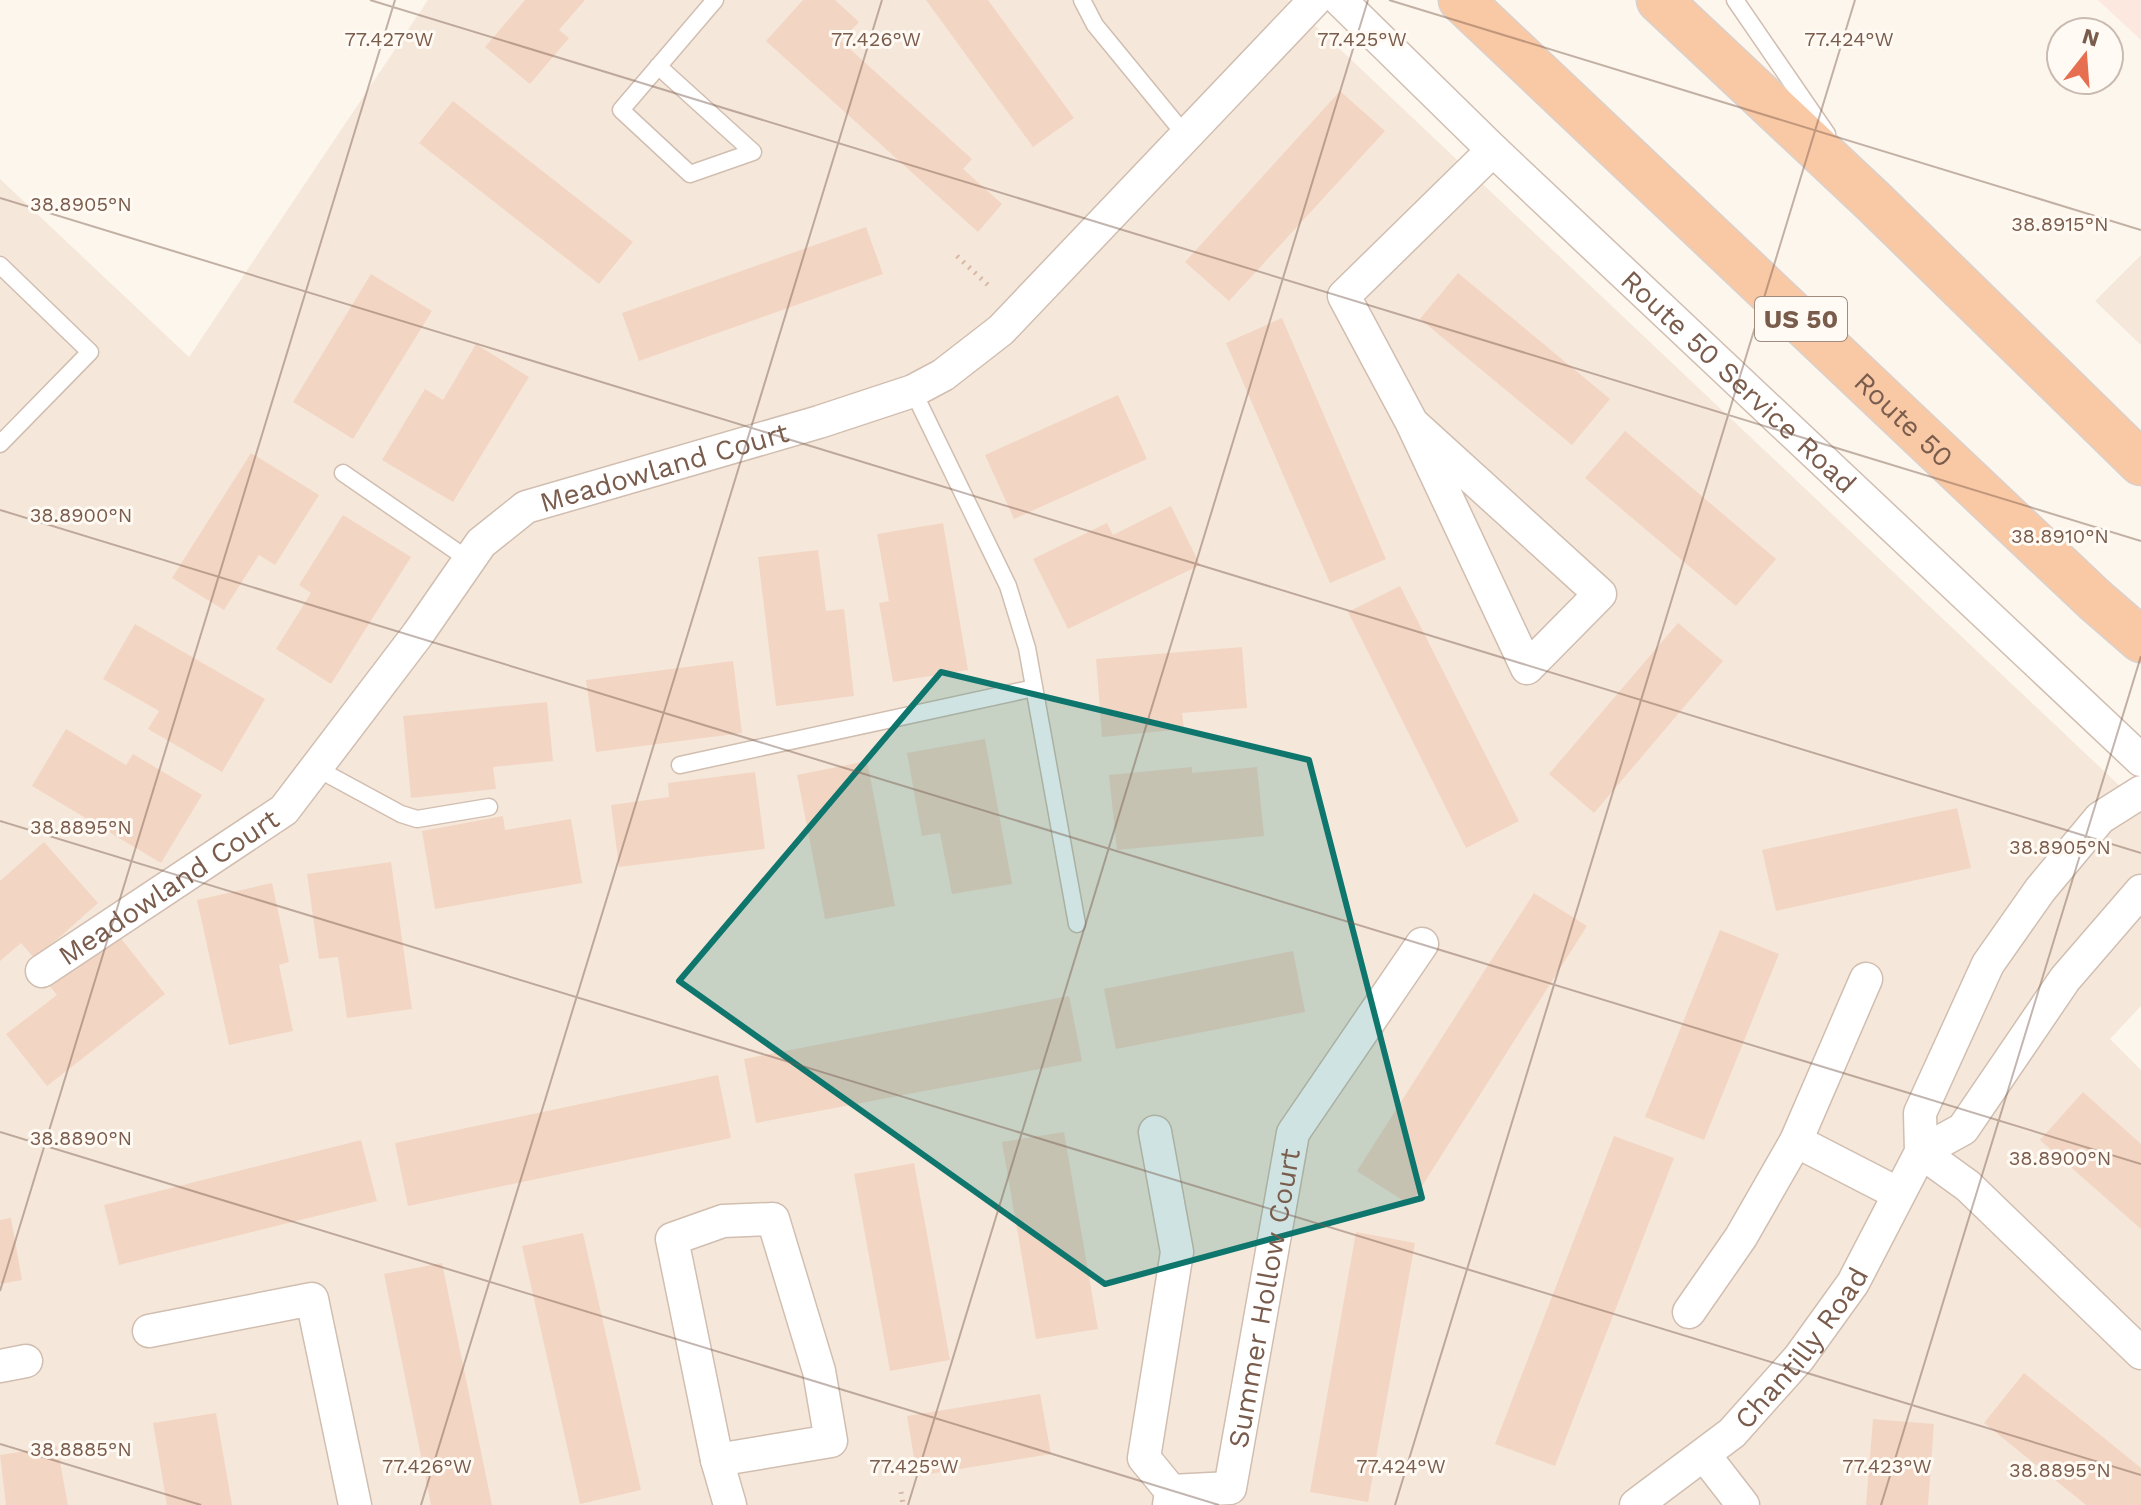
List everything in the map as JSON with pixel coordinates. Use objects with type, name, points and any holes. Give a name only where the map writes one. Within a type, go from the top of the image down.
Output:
[{"type":"highway","name":"Route 50","points":[[1461,0],[2141,640]]},
{"type":"highway","points":[[1659,0],[1873,201],[2141,463]]},
{"type":"street","name":"Meadowland Court","points":[[42,971],[284,810],[481,543],[526,507],[819,422],[913,391],[953,368],[1001,330],[1315,0]]},
{"type":"street","name":"Route 50 Service Road","points":[[1340,0],[1493,150],[2141,760]]},
{"type":"street","points":[[1412,423],[1600,594],[1527,668],[1412,423],[1344,296],[1493,150]]},
{"type":"street","points":[[1921,1152],[1920,1113],[1988,964],[2040,890],[2100,818],[2141,792]]},
{"type":"street","points":[[1921,1152],[1963,1129],[2065,979],[2141,891]]},
{"type":"street","name":"Summer Hollow Court","points":[[1155,1132],[1177,1252],[1144,1458],[1170,1498],[1230,1488],[1293,1133],[1422,944]]},
{"type":"street","points":[[1689,1312],[1741,1237],[1796,1141],[1866,979]]},
{"type":"street","points":[[1796,1141],[1897,1193]]},
{"type":"street","points":[[1921,1152],[1979,1196],[2141,1353]]},
{"type":"street","name":"Chantilly Road","points":[[1636,1505],[1732,1433],[1799,1358],[1853,1283],[1897,1193],[1921,1152]]},
{"type":"street","points":[[717,1460],[831,1441],[819,1371],[773,1219],[723,1221],[672,1239],[717,1460],[730,1505]]},
{"type":"street","points":[[149,1331],[312,1299],[355,1505]]},
{"type":"street","points":[[1705,1456],[1743,1505]]},
{"type":"lane","points":[[658,66],[753,152],[690,174],[621,110],[658,66],[715,0]]},
{"type":"lane","points":[[1082,0],[1095,25],[1186,136]]},
{"type":"lane","points":[[1735,0],[1873,201]]},
{"type":"lane","points":[[0,265],[90,352],[0,444]]},
{"type":"lane","points":[[913,391],[1008,586],[1027,648],[1077,924]]},
{"type":"lane","points":[[343,473],[469,560]]},
{"type":"lane","points":[[680,765],[1034,688]]},
{"type":"lane","points":[[316,768],[417,819],[489,807]]},
{"type":"path","points":[[957,256],[989,286]]},
{"type":"path","points":[[901,1492],[903,1505]]},
{"type":"highlighted area","points":[[941,672],[1309,760],[1422,1198],[1105,1284],[679,981]]},
{"type":"shaded area","points":[[428,0],[1288,0],[2141,806],[2141,1006],[2110,1039],[2141,1070],[2141,1505],[0,1505],[0,179],[189,357]]},
{"type":"shaded area","points":[[2098,0],[2141,0],[2141,40],[2125,25],[2125,16],[2115,16]]},
{"type":"shaded area","points":[[2141,255],[2141,345],[2095,301]]},
{"type":"building","points":[[525,0],[585,0],[559,30],[569,38],[530,84],[485,47]]},
{"type":"building","points":[[803,0],[835,0],[859,22],[841,41],[972,159],[963,169],[1002,204],[978,232],[766,41]]},
{"type":"building","points":[[926,0],[988,0],[1074,118],[1033,147]]},
{"type":"building","points":[[1340,91],[1385,131],[1229,301],[1185,262]]},
{"type":"building","points":[[453,101],[633,242],[599,284],[419,143]]},
{"type":"building","points":[[866,227],[883,274],[639,361],[622,313]]},
{"type":"building","points":[[1458,273],[1610,399],[1572,445],[1420,319]]},
{"type":"building","points":[[371,274],[432,311],[353,439],[293,402]]},
{"type":"building","points":[[1282,318],[1386,559],[1330,583],[1226,343]]},
{"type":"building","points":[[476,344],[529,377],[453,502],[382,460],[425,389],[443,400]]},
{"type":"building","points":[[1118,395],[1147,459],[1014,519],[985,455]]},
{"type":"building","points":[[1625,431],[1776,559],[1736,606],[1585,478]]},
{"type":"building","points":[[251,453],[319,495],[275,565],[259,555],[224,610],[172,578]]},
{"type":"building","points":[[1171,506],[1200,565],[1068,629],[1033,559],[1107,523],[1113,535]]},
{"type":"building","points":[[343,515],[411,557],[331,684],[276,649],[311,593],[299,585]]},
{"type":"building","points":[[943,523],[968,670],[893,682],[879,603],[889,601],[877,534]]},
{"type":"building","points":[[818,550],[826,611],[844,609],[854,696],[776,706],[758,557]]},
{"type":"building","points":[[1400,586],[1519,821],[1466,848],[1348,612]]},
{"type":"building","points":[[1678,623],[1723,661],[1594,813],[1549,774]]},
{"type":"building","points":[[135,624],[265,699],[222,772],[148,729],[159,711],[103,679]]},
{"type":"building","points":[[1242,647],[1247,708],[1182,713],[1184,729],[1102,737],[1096,659]]},
{"type":"building","points":[[733,661],[742,733],[596,752],[586,680]]},
{"type":"building","points":[[547,702],[553,761],[493,767],[496,789],[411,798],[403,716]]},
{"type":"building","points":[[66,729],[126,765],[133,754],[202,795],[161,863],[32,786]]},
{"type":"building","points":[[985,739],[1012,884],[952,894],[940,833],[922,836],[907,753]]},
{"type":"building","points":[[867,761],[895,906],[825,919],[797,775]]},
{"type":"building","points":[[1192,767],[1192,773],[1257,767],[1264,836],[1117,850],[1109,775]]},
{"type":"building","points":[[755,772],[765,849],[619,867],[611,805],[669,797],[668,783]]},
{"type":"building","points":[[1957,808],[1971,868],[1776,911],[1762,850]]},
{"type":"building","points":[[503,816],[505,830],[571,819],[582,883],[435,909],[422,831]]},
{"type":"building","points":[[44,842],[98,903],[35,959],[21,943],[0,961],[0,881]]},
{"type":"building","points":[[391,862],[412,1009],[347,1018],[338,957],[319,959],[307,874]]},
{"type":"building","points":[[272,883],[289,962],[279,965],[293,1031],[229,1045],[197,900]]},
{"type":"building","points":[[1534,893],[1587,926],[1410,1205],[1357,1171]]},
{"type":"building","points":[[1720,930],[1779,954],[1704,1140],[1645,1117]]},
{"type":"building","points":[[115,931],[165,994],[47,1086],[6,1034],[57,995],[48,984]]},
{"type":"building","points":[[1293,951],[1305,1012],[1116,1049],[1104,989]]},
{"type":"building","points":[[1069,996],[1082,1061],[756,1123],[744,1059]]},
{"type":"building","points":[[718,1075],[731,1138],[408,1206],[395,1143]]},
{"type":"building","points":[[2083,1092],[2141,1144],[2141,1229],[2040,1140]]},
{"type":"building","points":[[1064,1132],[1098,1329],[1036,1339],[1002,1142]]},
{"type":"building","points":[[1614,1136],[1674,1158],[1555,1466],[1495,1444]]},
{"type":"building","points":[[361,1140],[377,1201],[119,1265],[104,1205]]},
{"type":"building","points":[[914,1163],[950,1360],[890,1371],[854,1174]]},
{"type":"building","points":[[11,1218],[22,1280],[0,1284],[0,1220]]},
{"type":"building","points":[[1356,1232],[1415,1243],[1368,1502],[1310,1492]]},
{"type":"building","points":[[583,1233],[641,1490],[580,1504],[522,1246]]},
{"type":"building","points":[[442,1263],[492,1505],[431,1505],[384,1274]]},
{"type":"building","points":[[2024,1373],[2141,1468],[2141,1505],[2086,1505],[1984,1423]]},
{"type":"building","points":[[1040,1394],[1051,1454],[917,1476],[907,1416]]},
{"type":"building","points":[[216,1413],[232,1505],[167,1505],[153,1423]]},
{"type":"building","points":[[1873,1419],[1934,1424],[1928,1505],[1866,1505]]},
{"type":"building","points":[[57,1446],[68,1505],[6,1505],[0,1455]]}]
